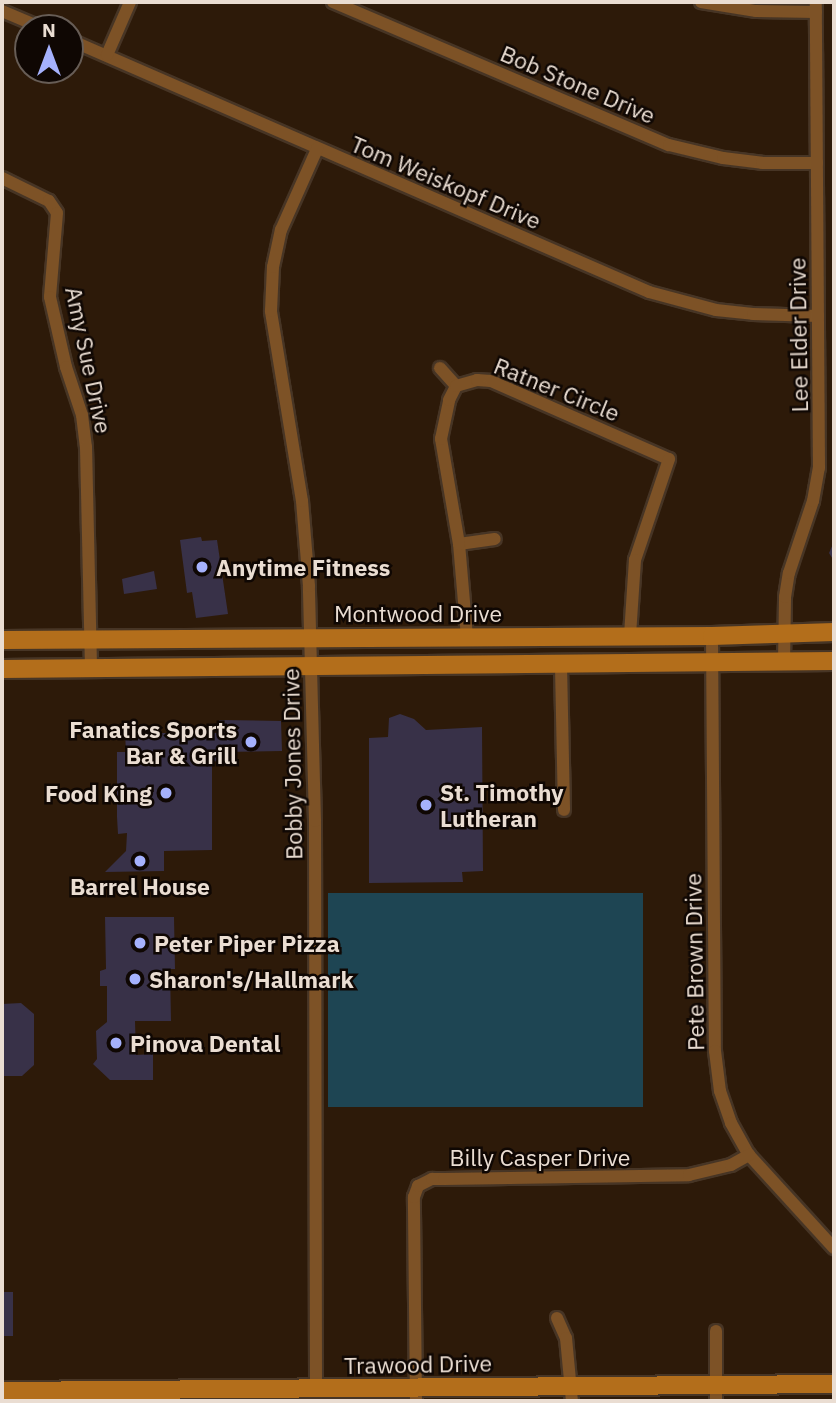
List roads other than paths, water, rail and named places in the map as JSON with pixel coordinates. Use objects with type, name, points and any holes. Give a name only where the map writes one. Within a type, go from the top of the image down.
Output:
[{"type":"main road","name":"Montwood Drive","points":[[2,640],[712,636],[834,632]]},
{"type":"main road","points":[[2,669],[561,666],[834,661]]},
{"type":"main road","name":"Trawood Drive","points":[[2,1391],[316,1389],[416,1395],[716,1393],[834,1384]]},
{"type":"street","points":[[107,55],[130,2]]},
{"type":"street","name":"Bob Stone Drive","points":[[333,2],[669,145],[723,158],[762,163],[817,163]]},
{"type":"street","points":[[701,2],[756,11],[816,7]]},
{"type":"street","name":"Lee Elder Drive","points":[[784,663],[789,573],[813,500],[819,468],[816,7]]},
{"type":"street","name":"Tom Weiskopf Drive","points":[[84,46],[649,292],[716,310],[818,316]]},
{"type":"street","name":"Bobby Jones Drive","points":[[316,1389],[315,821],[312,666],[302,501],[279,369],[272,291],[281,230],[317,149]]},
{"type":"street","name":"Amy Sue Drive","points":[[2,178],[49,201],[59,222],[51,257],[50,297],[66,367],[82,415],[86,447],[91,668]]},
{"type":"street","points":[[440,368],[456,386],[449,400],[441,439],[459,544],[467,637]]},
{"type":"street","name":"Ratner Circle","points":[[456,386],[477,380],[491,381],[669,459],[635,560],[631,636]]},
{"type":"street","points":[[459,544],[495,539]]},
{"type":"street","name":"Pete Brown Drive","points":[[712,636],[715,1051],[718,1079],[727,1112],[750,1155],[834,1248]]},
{"type":"street","points":[[561,666],[564,810]]},
{"type":"street","name":"Billy Casper Drive","points":[[416,1395],[414,1197],[418,1186],[432,1179],[689,1175],[731,1165],[750,1155]]},
{"type":"street","points":[[557,1318],[566,1338],[571,1394]]},
{"type":"street","points":[[716,1331],[716,1393]]},
{"type":"water","points":[[328,893],[643,893],[643,1107],[328,1107]]},
{"type":"place","name":"Anytime Fitness","points":[[202,567]]},
{"type":"place","name":"Fanatics Sports Bar & Grill","points":[[251,742]]},
{"type":"place","name":"Food King","points":[[166,793]]},
{"type":"place","name":"St. Timothy Lutheran","points":[[426,805]]},
{"type":"place","name":"Barrel House","points":[[140,861]]},
{"type":"place","name":"Peter Piper Pizza","points":[[140,943]]},
{"type":"place","name":"Sharon's/Hallmark","points":[[135,979]]},
{"type":"place","name":"Pinova Dental","points":[[116,1043]]}]
